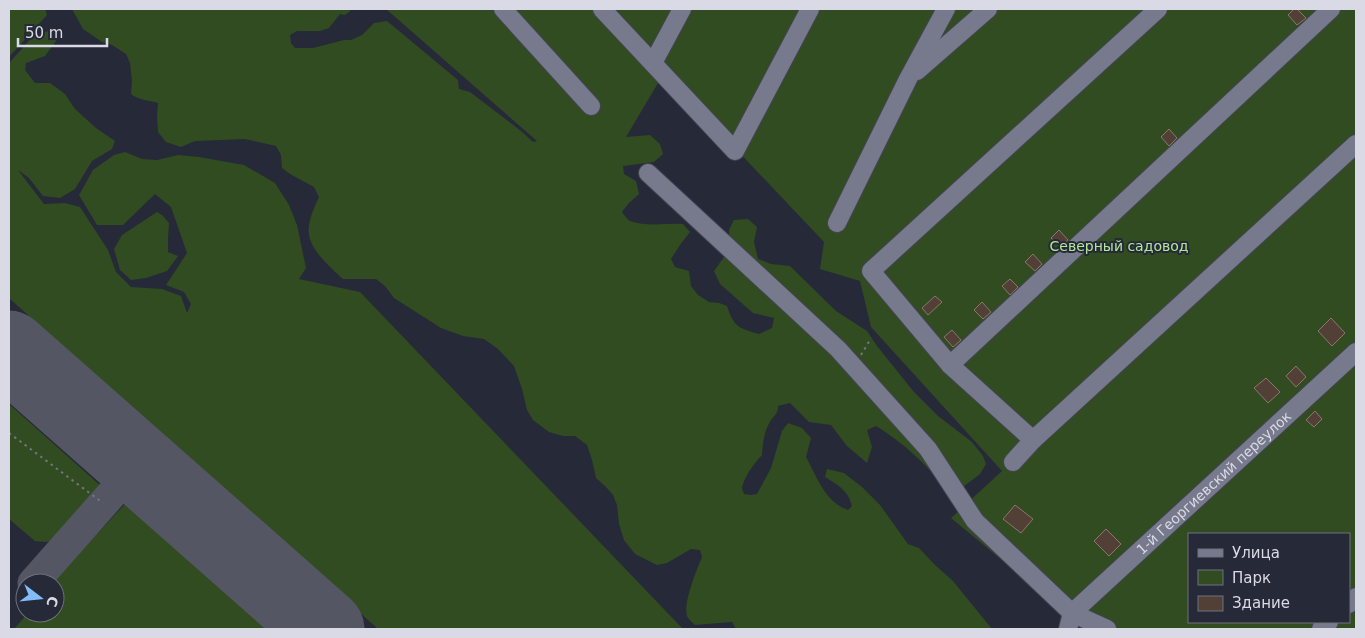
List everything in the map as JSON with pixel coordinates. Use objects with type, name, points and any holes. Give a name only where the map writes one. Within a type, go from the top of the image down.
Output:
[{"type":"street","points":[[503,9],[591,106]]},
{"type":"street","points":[[602,9],[735,151],[810,9]]},
{"type":"street","points":[[653,63],[682,9]]},
{"type":"street","points":[[837,223],[908,79],[946,9]]},
{"type":"street","points":[[908,79],[988,9]]},
{"type":"street","points":[[1033,440],[950,365],[871,271],[1158,9]]},
{"type":"street","points":[[950,365],[1331,9]]},
{"type":"street","points":[[1013,462],[1033,440],[1356,144]]},
{"type":"street","points":[[648,173],[838,349],[928,449],[975,521],[1070,621],[1107,629]]},
{"type":"street","name":"1-й Георгиевский переулок","points":[[1070,621],[1356,352]]},
{"type":"path","points":[[9,433],[103,503]]},
{"type":"green space","points":[[9,9],[45,9],[47,15],[9,57]]},
{"type":"green space","name":"Северный садовод","points":[[72,9],[350,9],[345,15],[340,14],[329,28],[320,31],[297,31],[290,35],[291,43],[295,48],[313,48],[351,40],[362,35],[374,23],[387,21],[458,80],[459,89],[470,92],[533,142],[537,141],[386,9],[1356,9],[1356,629],[1085,629],[951,518],[1002,471],[871,327],[860,281],[820,269],[824,242],[664,73],[626,137],[650,135],[660,144],[663,154],[654,162],[623,166],[624,174],[636,181],[639,194],[622,212],[626,217],[630,221],[643,224],[683,224],[690,232],[671,259],[675,267],[689,271],[691,286],[698,295],[709,302],[727,306],[738,326],[759,334],[772,328],[774,318],[753,313],[720,284],[714,271],[730,244],[729,230],[734,220],[748,219],[757,227],[754,242],[758,259],[771,264],[790,266],[836,311],[867,331],[914,392],[938,416],[972,442],[983,456],[986,464],[980,474],[963,487],[945,489],[914,454],[876,426],[867,430],[872,447],[867,463],[847,446],[831,425],[809,422],[790,403],[778,406],[777,412],[765,432],[762,455],[750,470],[743,483],[744,494],[757,494],[771,468],[782,431],[788,423],[802,428],[811,438],[806,457],[822,488],[833,501],[848,510],[852,506],[845,492],[825,477],[827,469],[844,473],[862,487],[880,505],[908,544],[919,548],[953,581],[992,629],[736,629],[732,622],[695,625],[687,616],[686,610],[691,586],[702,557],[700,550],[691,549],[667,563],[657,565],[635,554],[624,540],[619,524],[617,505],[613,495],[596,478],[587,445],[575,436],[563,436],[549,432],[533,420],[527,410],[514,366],[498,349],[484,339],[463,336],[441,328],[394,298],[385,286],[376,279],[343,279],[333,270],[314,248],[309,235],[311,216],[319,197],[314,187],[282,168],[281,155],[276,146],[245,139],[195,141],[181,147],[166,142],[158,132],[158,103],[140,99],[131,94],[130,63],[126,54],[112,45],[102,42],[83,29]]},
{"type":"green space","points":[[52,30],[56,41],[45,56],[26,63],[25,70],[35,83],[50,83],[65,94],[75,109],[96,128],[115,141],[112,149],[92,161],[75,189],[60,198],[43,196],[29,178],[18,170],[44,204],[65,203],[80,207],[108,250],[116,272],[131,287],[162,289],[181,296],[187,313],[191,304],[184,292],[166,285],[187,253],[171,207],[155,194],[123,225],[97,225],[79,195],[93,170],[114,155],[125,152],[142,159],[157,160],[178,155],[244,165],[275,183],[289,205],[297,225],[306,268],[299,279],[360,292],[683,629],[378,629],[9,298],[9,63],[34,35]]},
{"type":"green space","points":[[157,212],[169,223],[168,252],[178,256],[167,271],[146,278],[131,280],[120,270],[114,249],[122,235]]},
{"type":"green space","points":[[9,404],[102,487],[59,538],[47,542],[35,541],[9,519]]},
{"type":"green space","points":[[125,504],[271,629],[14,629],[19,623],[65,623],[65,573],[61,573]]},
{"type":"building","points":[[1294,9],[1297,9],[1306,18],[1297,25],[1288,15]]},
{"type":"building","points":[[1169,129],[1177,138],[1169,146],[1161,137]]},
{"type":"building","points":[[1059,230],[1068,240],[1060,247],[1051,238]]},
{"type":"building","points":[[1033,254],[1042,264],[1035,271],[1025,262]]},
{"type":"building","points":[[1010,279],[1018,287],[1010,295],[1002,286]]},
{"type":"building","points":[[935,296],[942,302],[928,315],[922,308]]},
{"type":"building","points":[[982,302],[991,312],[983,319],[974,310]]},
{"type":"building","points":[[1331,318],[1345,333],[1332,346],[1318,331]]},
{"type":"building","points":[[952,330],[961,340],[953,347],[944,337]]},
{"type":"building","points":[[1296,366],[1306,377],[1296,387],[1286,376]]},
{"type":"building","points":[[1266,378],[1280,392],[1268,403],[1254,388]]},
{"type":"building","points":[[1315,411],[1322,419],[1314,427],[1306,420]]},
{"type":"building","points":[[1015,505],[1033,519],[1021,533],[1003,519]]},
{"type":"building","points":[[1106,529],[1121,544],[1109,556],[1094,541]]},
{"type":"taxiway","points":[[118,446],[125,463],[124,480]]},
{"type":"taxiway","points":[[42,573],[124,480],[132,476],[140,476],[157,481]]},
{"type":"runway","points":[[9,350],[325,629]]}]
